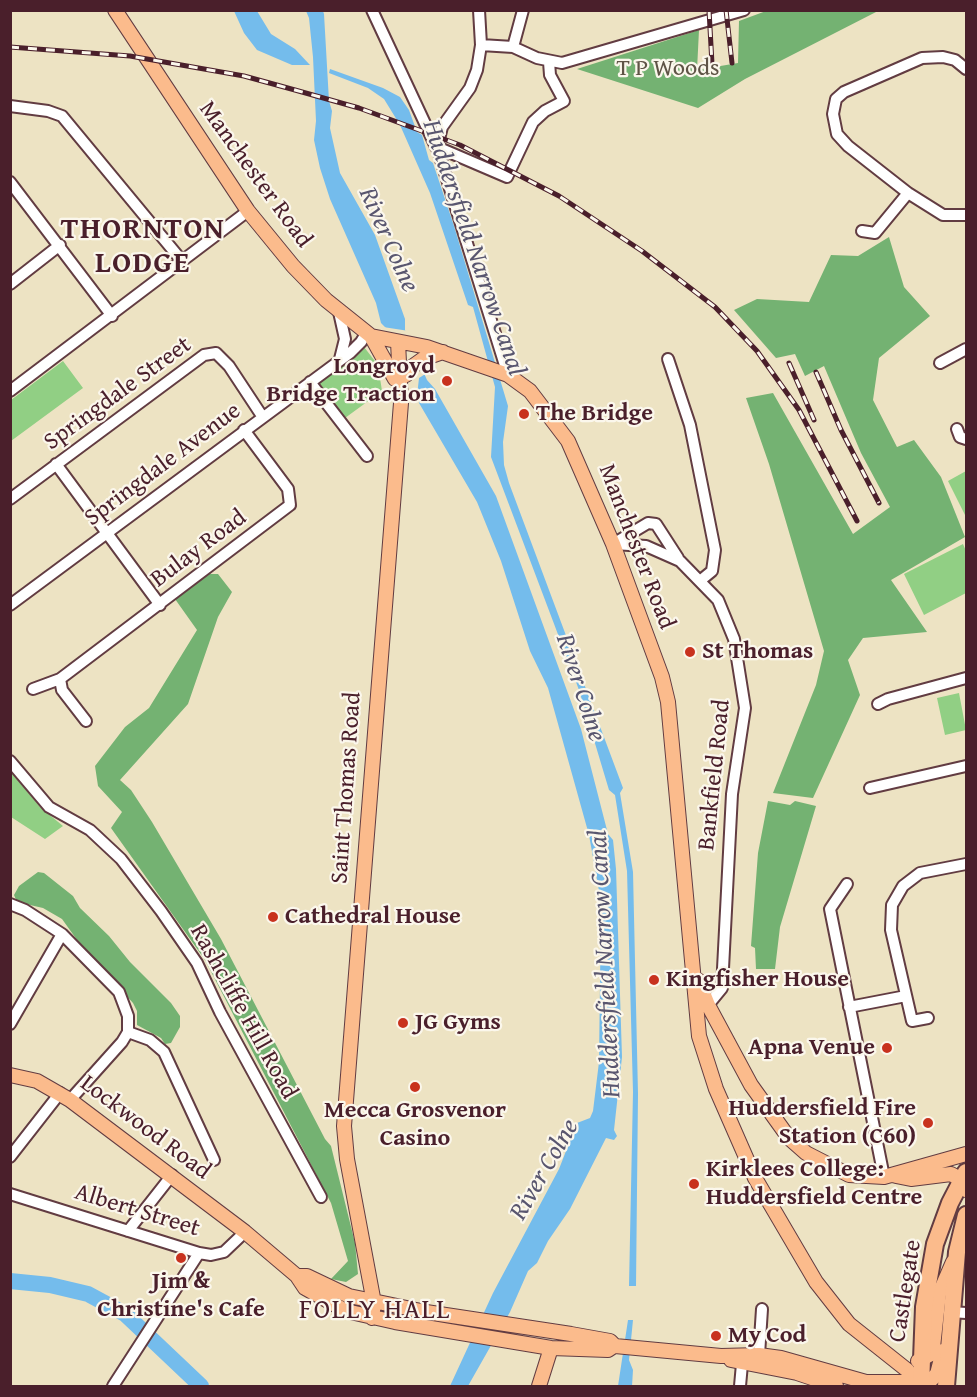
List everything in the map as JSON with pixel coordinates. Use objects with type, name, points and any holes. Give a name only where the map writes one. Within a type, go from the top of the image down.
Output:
[{"type":"highway","name":"Castlegate","points":[[920,1386],[909,1364],[921,1341],[924,1307],[935,1244],[965,1181]]},
{"type":"highway","name":"Castlegate","points":[[946,1386],[956,1314],[957,1252],[966,1215]]},
{"type":"main road","name":"Manchester Road","points":[[116,10],[248,211],[293,266],[339,312],[368,335],[443,352],[505,375],[531,391],[557,424],[577,458],[613,544],[668,702],[696,975],[694,987],[699,1036],[707,1063],[738,1143],[771,1207],[816,1282],[849,1324],[909,1364]]},
{"type":"main road","points":[[368,335],[390,365],[400,398]]},
{"type":"main road","name":"Saint Thomas Road","points":[[372,1318],[374,1303],[347,1159],[344,1126],[400,398],[398,359],[403,343]]},
{"type":"main road","name":"Saint Thomas Road","points":[[400,398],[405,395],[403,343]]},
{"type":"main road","points":[[406,375],[409,369],[423,359],[443,352]]},
{"type":"main road","points":[[696,975],[708,1005],[751,1085],[789,1138],[806,1153],[835,1170],[849,1175],[911,1179],[943,1173],[965,1181]]},
{"type":"main road","points":[[707,1063],[702,1010],[708,1005]]},
{"type":"main road","name":"Lockwood Road","points":[[10,1075],[37,1080],[65,1096],[172,1174],[245,1232]]},
{"type":"main road","points":[[889,1176],[966,1154]]},
{"type":"main road","points":[[245,1232],[297,1276],[305,1288],[337,1306],[372,1318],[472,1324]]},
{"type":"main road","points":[[889,1383],[909,1364],[929,1355],[933,1347],[939,1293],[957,1252]]},
{"type":"main road","points":[[297,1276],[307,1276],[349,1296],[501,1331],[551,1348],[608,1350],[615,1346]]},
{"type":"main road","points":[[349,1296],[370,1278]]},
{"type":"main road","points":[[501,1331],[522,1327],[610,1341],[615,1346],[637,1349],[721,1356],[759,1355],[801,1362],[866,1382],[902,1382],[920,1386],[940,1366],[956,1314]]},
{"type":"main road","points":[[522,1327],[540,1333],[551,1348]]},
{"type":"main road","points":[[539,1386],[551,1348]]},
{"type":"main road","points":[[721,1356],[742,1364],[797,1373],[836,1386]]},
{"type":"street","points":[[372,10],[436,147],[505,375]]},
{"type":"street","points":[[436,147],[446,120],[470,88],[477,70],[480,45],[479,10]]},
{"type":"street","points":[[513,47],[523,10]]},
{"type":"street","points":[[480,45],[513,47],[549,62],[579,59],[744,10]]},
{"type":"street","points":[[966,69],[955,60],[942,57],[922,58],[844,92],[836,99],[833,114],[837,134],[848,146],[908,193],[943,215],[966,215]]},
{"type":"street","points":[[436,147],[507,177],[533,122],[545,111],[564,101],[550,75],[549,62]]},
{"type":"street","points":[[10,106],[48,111],[62,116],[182,261]]},
{"type":"street","points":[[10,182],[112,316]]},
{"type":"street","points":[[862,231],[875,232],[908,193]]},
{"type":"street","points":[[10,391],[248,211]]},
{"type":"street","points":[[10,284],[60,245]]},
{"type":"street","points":[[339,312],[345,339],[340,359]]},
{"type":"street","name":"Springdale Avenue","points":[[10,605],[310,382],[368,335]]},
{"type":"street","points":[[940,363],[966,349]]},
{"type":"street","name":"Springdale Street","points":[[10,499],[204,355],[216,353],[229,366],[262,416]]},
{"type":"street","points":[[668,359],[690,425],[715,550],[712,571],[701,580]]},
{"type":"street","points":[[310,382],[367,456]]},
{"type":"street","points":[[957,429],[960,437],[966,438]]},
{"type":"street","name":"Bulay Road","points":[[33,689],[60,679],[290,506],[288,489],[244,430]]},
{"type":"street","points":[[56,464],[160,604]]},
{"type":"street","points":[[613,544],[648,523],[656,524],[680,561]]},
{"type":"street","name":"Bankfield Road","points":[[613,544],[646,546],[680,561],[718,600],[734,639],[745,694],[745,708],[732,794],[724,912],[722,988],[708,1005]]},
{"type":"street","points":[[878,704],[888,699],[966,678]]},
{"type":"street","points":[[60,679],[62,690],[86,721]]},
{"type":"street","name":"Rashcliffe Hill Road","points":[[10,761],[49,807],[90,830],[121,859],[161,911],[197,963],[220,1012],[321,1197]]},
{"type":"street","points":[[870,788],[966,766]]},
{"type":"street","points":[[928,1018],[912,1021],[890,923],[896,896],[903,886],[920,873],[966,864]]},
{"type":"street","points":[[847,884],[830,909],[849,1007],[889,1176]]},
{"type":"street","points":[[10,904],[25,910],[62,934],[119,992],[128,1016],[128,1032],[122,1042],[65,1096],[10,1157]]},
{"type":"street","points":[[10,1024],[62,934]]},
{"type":"street","points":[[849,1007],[906,996]]},
{"type":"street","points":[[128,1032],[150,1040],[164,1052],[214,1160]]},
{"type":"street","points":[[128,1230],[172,1174]]},
{"type":"street","name":"Albert Street","points":[[10,1194],[211,1255],[224,1252],[234,1245],[245,1232]]},
{"type":"street","points":[[113,1386],[199,1253]]},
{"type":"street","points":[[759,1355],[762,1309]]},
{"type":"street","points":[[740,1386],[742,1364]]},
{"type":"green space","name":"T P Woods","points":[[766,11],[878,11],[745,79],[698,108],[577,69],[699,30],[697,70],[738,63],[739,21]]},
{"type":"green space","points":[[889,237],[904,287],[930,316],[879,358],[873,400],[897,447],[914,440],[941,477],[965,537],[891,580],[927,632],[863,638],[848,660],[860,695],[813,798],[773,793],[816,685],[824,651],[769,464],[746,398],[773,393],[853,534],[890,507],[861,453],[824,366],[805,376],[795,354],[776,358],[734,310],[757,299],[809,302],[831,255],[858,256]]},
{"type":"green space","points":[[364,347],[378,365],[382,391],[345,418],[317,382]]},
{"type":"green space","points":[[63,361],[83,388],[11,441],[11,400]]},
{"type":"green space","points":[[966,471],[966,517],[948,481]]},
{"type":"green space","points":[[963,544],[966,551],[966,593],[924,615],[904,574]]},
{"type":"green space","points":[[209,574],[218,574],[232,592],[218,617],[188,704],[120,780],[131,790],[152,822],[221,939],[325,1139],[331,1146],[355,1243],[358,1274],[346,1282],[331,1279],[348,1261],[331,1203],[205,960],[111,828],[122,812],[98,786],[95,766],[125,727],[149,708],[197,630],[175,599]]},
{"type":"green space","points":[[959,693],[966,730],[945,735],[937,698]]},
{"type":"green space","points":[[10,771],[40,807],[63,826],[45,839],[11,817]]},
{"type":"green space","points":[[768,801],[790,805],[795,801],[816,806],[780,927],[775,969],[756,969],[755,948],[751,946],[758,853]]},
{"type":"green space","points":[[38,872],[44,873],[73,896],[80,908],[171,1003],[180,1016],[180,1027],[171,1043],[165,1044],[161,1038],[137,1025],[137,1011],[133,1003],[80,944],[62,919],[43,908],[17,902],[14,895],[19,886]]},
{"type":"water","points":[[234,11],[257,11],[271,34],[295,49],[310,65],[292,65],[257,50],[244,33]]},
{"type":"water","name":"Huddersfield Narrow Canal","points":[[306,11],[323,11],[324,14],[329,101],[332,111],[330,128],[340,173],[375,235],[405,319],[405,330],[427,380],[435,389],[496,496],[581,729],[608,834],[613,840],[622,1057],[614,1130],[617,1136],[614,1140],[606,1138],[570,1209],[548,1241],[537,1263],[528,1271],[510,1312],[468,1386],[450,1386],[493,1293],[559,1169],[577,1123],[590,1118],[593,1111],[599,1062],[601,902],[589,835],[548,688],[530,651],[501,561],[477,502],[419,403],[415,383],[387,329],[381,323],[376,303],[330,199],[314,140],[316,121],[313,57],[309,18]]},
{"type":"water","name":"River Colne","points":[[330,69],[383,88],[400,97],[409,110],[417,132],[422,135],[454,226],[508,406],[503,442],[504,465],[509,483],[623,788],[620,793],[633,872],[638,1094],[636,1286],[629,1286],[633,1092],[627,871],[615,795],[609,790],[579,690],[491,457],[495,387],[473,307],[468,305],[430,193],[400,125],[384,99],[368,88],[329,73]]},
{"type":"water","points":[[628,1320],[633,1320],[629,1360],[633,1370],[632,1386],[618,1386]]},
{"type":"pier","points":[[383,327],[409,331],[427,373],[419,378],[417,396],[407,369]]},
{"type":"waterway","points":[[10,1281],[50,1285],[88,1294],[125,1314],[201,1386]]},
{"type":"railway","points":[[709,10],[712,64]]},
{"type":"railway","points":[[726,10],[732,63]]},
{"type":"railway","points":[[10,47],[130,56],[244,76],[359,108],[460,145],[559,196],[642,251],[715,307],[757,351],[799,410],[857,521]]},
{"type":"railway","points":[[789,363],[814,420]]},
{"type":"railway","points":[[816,372],[841,430],[879,503]]},
{"type":"place","name":"Longroyd Bridge Traction","points":[[447,381]]},
{"type":"place","name":"The Bridge","points":[[524,414]]},
{"type":"place","name":"St Thomas","points":[[690,652]]},
{"type":"place","name":"Cathedral House","points":[[273,917]]},
{"type":"place","name":"Kingfisher House","points":[[654,980]]},
{"type":"place","name":"JG Gyms","points":[[403,1023]]},
{"type":"place","name":"Apna Venue","points":[[887,1048]]},
{"type":"place","name":"Mecca Grosvenor Casino","points":[[415,1087]]},
{"type":"place","name":"Huddersfield Fire Station (C60)","points":[[928,1123]]},
{"type":"place","name":"Kirklees College: Huddersfield Centre","points":[[694,1184]]},
{"type":"place","name":"Jim & Christine's Cafe","points":[[181,1258]]},
{"type":"place","name":"My Cod","points":[[716,1336]]},
{"type":"district","name":"THORNTON LODGE","points":[[143,247]]},
{"type":"district","name":"FOLLY HALL","points":[[375,1311]]}]
